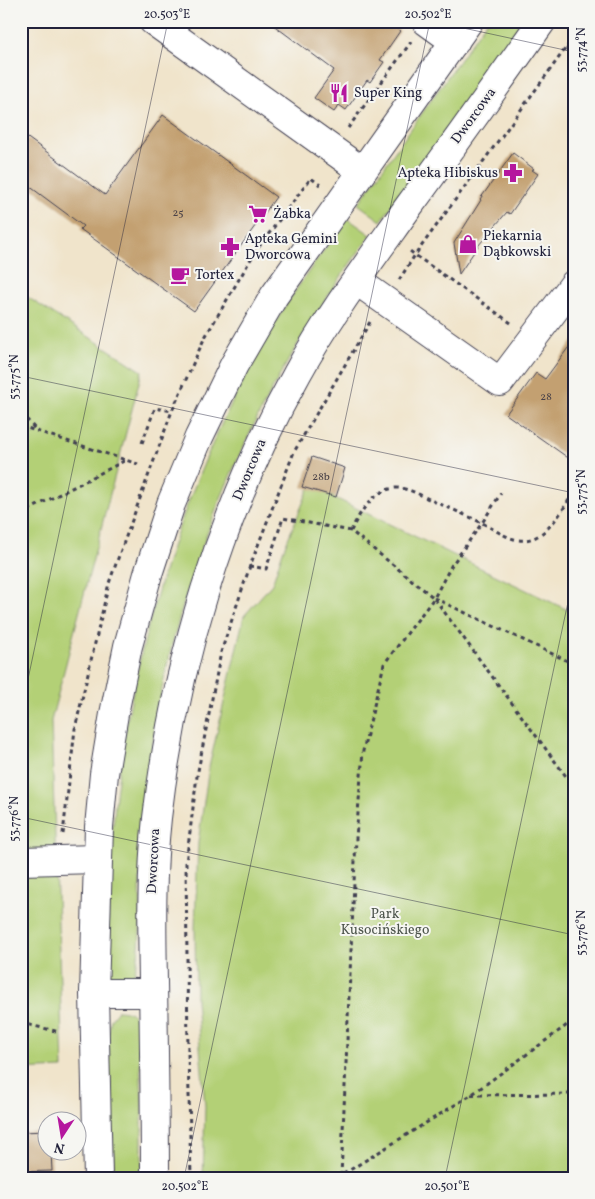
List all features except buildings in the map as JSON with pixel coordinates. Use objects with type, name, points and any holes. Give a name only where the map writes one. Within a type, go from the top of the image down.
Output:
[{"type":"street","points":[[153,21],[362,171]]},
{"type":"street","name":"Dworcowa","points":[[155,1178],[152,876],[157,817],[170,732],[188,648],[224,534],[256,454],[297,373],[357,281],[542,21]]},
{"type":"street","points":[[420,29],[462,32]]},
{"type":"street","points":[[98,1178],[94,993],[97,859],[104,774],[128,646],[148,574],[171,504],[199,437],[238,358],[274,296],[462,32]]},
{"type":"street","points":[[357,281],[500,382],[574,284]]},
{"type":"street","points":[[21,861],[97,859]]},
{"type":"street","points":[[94,993],[153,993]]},
{"type":"path","points":[[311,178],[420,29]]},
{"type":"path","points":[[513,325],[415,255],[574,37]]},
{"type":"path","points":[[566,48],[574,54]]},
{"type":"path","points":[[191,1178],[186,863],[197,776],[221,652],[250,566],[294,452],[370,322]]},
{"type":"path","points":[[142,443],[155,408]]},
{"type":"path","points":[[21,413],[38,433]]},
{"type":"path","points":[[21,426],[138,464]]},
{"type":"path","points":[[21,514],[127,460]]},
{"type":"path","points":[[351,531],[355,522],[373,498],[383,491],[396,488],[412,491],[514,539],[530,539],[545,531],[574,492]]},
{"type":"path","points":[[339,1177],[356,838],[364,751],[384,664],[434,598],[451,566],[501,493]]},
{"type":"path","points":[[250,566],[266,569],[282,518],[351,531],[434,598],[574,664]]},
{"type":"path","points":[[434,598],[574,787]]},
{"type":"path","points":[[339,1177],[471,1095],[574,1020]]},
{"type":"path","points":[[21,1023],[60,1032]]},
{"type":"path","points":[[471,1095],[574,1094]]},
{"type":"green space","points":[[487,21],[524,21],[381,221],[358,204]]},
{"type":"green space","points":[[347,218],[371,235],[308,326],[280,374],[255,423],[231,473],[210,525],[176,630],[159,703],[151,754],[140,862],[140,927],[136,969],[132,977],[118,978],[107,970],[110,857],[115,804],[123,743],[135,682],[149,622],[167,562],[188,503],[238,390],[286,305]]},
{"type":"green space","points":[[21,293],[142,371],[51,721],[63,1068],[21,1070]]},
{"type":"green space","name":"Park Kusocińskiego","points":[[310,486],[574,613],[574,1178],[203,1178],[205,1106],[196,1000],[195,927],[198,843],[209,767],[244,616],[272,584],[283,551]]},
{"type":"green space","points":[[118,1010],[127,1011],[132,1014],[136,1019],[138,1028],[142,1097],[142,1178],[114,1178],[108,1035],[111,1019]]},
{"type":"place","name":"Super King","points":[[339,93]]},
{"type":"place","name":"Apteka Hibiskus","points":[[513,173]]},
{"type":"place","name":"Żabka","points":[[258,214]]},
{"type":"place","name":"Piekarnia Dąbkowski","points":[[468,244]]},
{"type":"place","name":"Apteka Gemini Dworcowa","points":[[230,247]]},
{"type":"place","name":"Tortex","points":[[180,275]]}]
